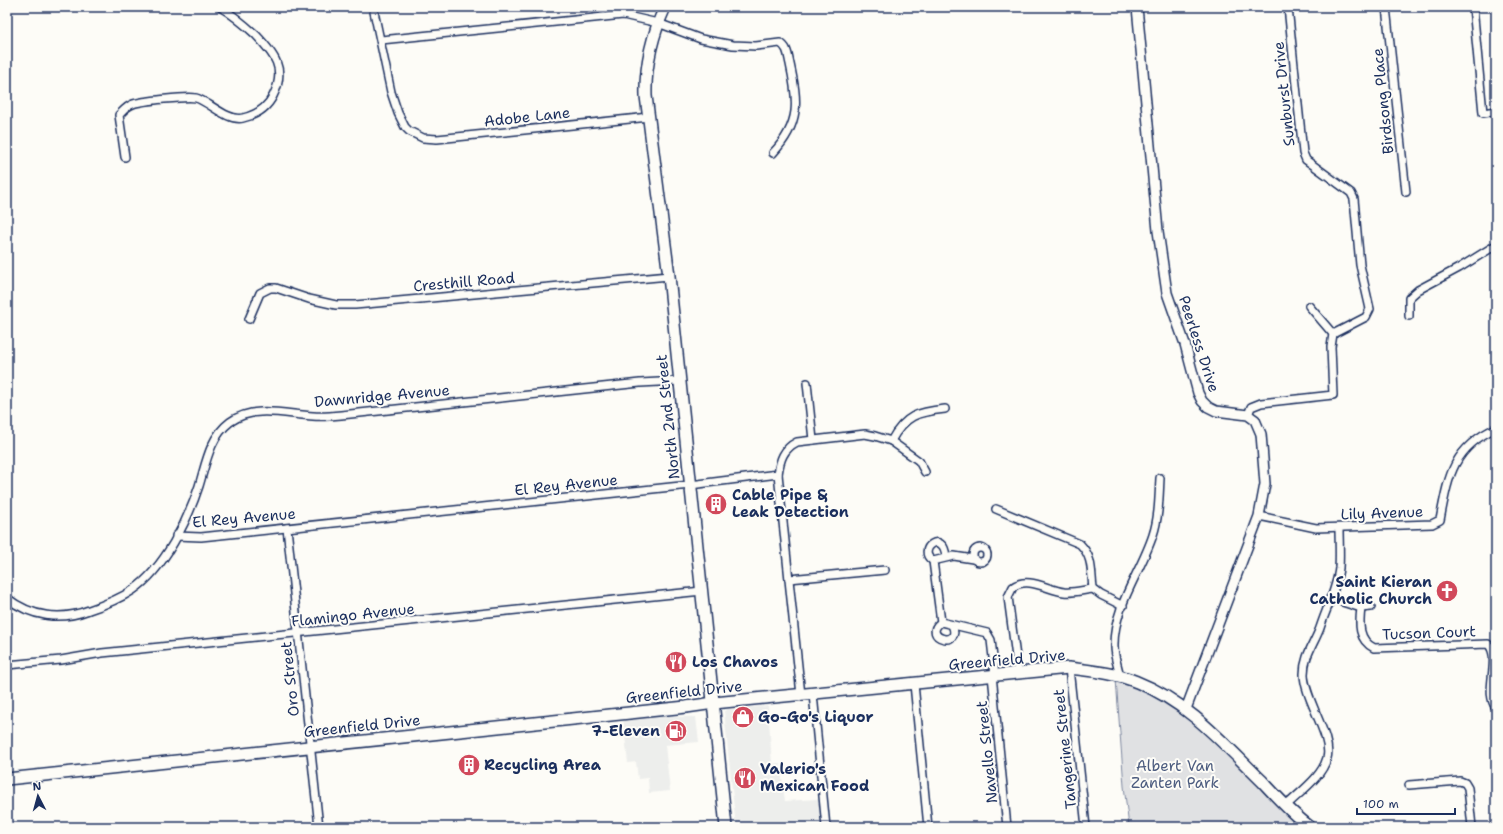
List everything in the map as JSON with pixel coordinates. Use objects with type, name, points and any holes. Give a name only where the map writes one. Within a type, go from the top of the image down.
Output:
[{"type":"main road","name":"North 2nd Street","points":[[665,7],[650,48],[646,75],[649,117],[668,276],[726,827]]},
{"type":"main road","name":"Greenfield Drive","points":[[7,779],[686,707],[714,702],[813,694],[1069,668],[1120,676],[1137,682],[1171,698],[1186,709],[1286,806],[1310,827]]},
{"type":"street","points":[[125,157],[119,116],[124,109],[133,104],[198,98],[219,112],[241,119],[259,112],[270,102],[278,86],[279,72],[272,51],[238,18],[220,7]]},
{"type":"street","points":[[373,7],[381,40],[623,15],[658,23],[701,39],[733,45],[756,46],[780,43],[786,48],[796,93],[796,105],[792,126],[782,143],[773,153]]},
{"type":"street","name":"Peerless Drive","points":[[1138,7],[1158,231],[1167,293],[1185,344],[1198,393],[1202,401],[1208,407],[1216,411],[1248,415]]},
{"type":"street","name":"Sunburst Drive","points":[[1288,7],[1303,153],[1306,160],[1351,193],[1354,199],[1360,265],[1370,309],[1366,317],[1333,334]]},
{"type":"street","name":"Birdsong Place","points":[[1386,7],[1406,192]]},
{"type":"street","points":[[1473,7],[1483,113],[1496,111]]},
{"type":"street","name":"Adobe Lane","points":[[381,40],[391,92],[398,113],[405,127],[409,131],[423,138],[437,139],[649,117]]},
{"type":"street","points":[[1409,316],[1409,298],[1418,290],[1459,268],[1496,245]]},
{"type":"street","name":"Cresthill Road","points":[[249,319],[260,293],[264,290],[276,288],[309,299],[336,305],[355,305],[668,276]]},
{"type":"street","points":[[1186,709],[1258,516],[1265,484],[1261,434],[1255,420],[1248,415],[1251,407],[1261,403],[1333,395],[1331,347],[1333,334],[1309,306]]},
{"type":"street","name":"Dawnridge Avenue","points":[[7,598],[28,612],[54,617],[79,614],[101,606],[134,590],[151,573],[176,536],[191,510],[212,443],[220,430],[232,421],[249,414],[282,412],[313,416],[341,415],[640,383],[679,381]]},
{"type":"street","points":[[807,383],[813,440]]},
{"type":"street","points":[[891,441],[897,430],[907,419],[922,412],[945,409]]},
{"type":"street","name":"Lily Avenue","points":[[1258,516],[1314,527],[1339,528],[1432,524],[1440,520],[1442,501],[1453,467],[1472,443],[1496,428]]},
{"type":"street","points":[[801,695],[778,474],[780,459],[791,445],[813,440],[864,434],[891,441],[919,461],[925,472]]},
{"type":"street","name":"El Rey Avenue","points":[[176,536],[201,537],[690,485],[778,474]]},
{"type":"street","points":[[1120,676],[1114,649],[1114,638],[1123,606],[1153,535],[1158,511],[1160,478]]},
{"type":"street","points":[[996,509],[1080,544],[1086,550],[1091,559],[1092,588]]},
{"type":"street","name":"Oro Street","points":[[287,528],[318,827]]},
{"type":"street","points":[[1286,806],[1319,773],[1327,758],[1328,746],[1304,686],[1304,672],[1308,653],[1319,631],[1339,568],[1339,528]]},
{"type":"street","points":[[941,622],[933,561],[929,558],[927,552],[928,547],[938,543],[942,545],[945,549],[946,557]]},
{"type":"street","points":[[933,561],[954,556],[973,558]]},
{"type":"street","points":[[789,579],[885,570]]},
{"type":"street","points":[[1018,672],[1008,598],[1013,587],[1021,583],[1041,585],[1064,592],[1092,588],[1101,595],[1123,606]]},
{"type":"street","name":"Flamingo Avenue","points":[[7,665],[61,660],[102,653],[298,634],[702,591]]},
{"type":"street","points":[[1330,598],[1361,608],[1371,607]]},
{"type":"street","name":"Tucson Court","points":[[1361,608],[1359,628],[1365,640],[1374,648],[1488,644],[1493,652],[1491,693],[1496,708]]},
{"type":"street","points":[[941,622],[952,625],[954,632],[952,637],[941,639],[937,636],[935,631],[941,622]]},
{"type":"street","name":"Navello Street","points":[[952,625],[986,633],[990,637],[1007,827]]},
{"type":"street","name":"Tangerine Street","points":[[1069,668],[1086,827]]},
{"type":"street","points":[[914,684],[928,827]]},
{"type":"street","points":[[813,694],[826,827]]},
{"type":"street","points":[[1409,785],[1460,781],[1465,783],[1468,788],[1472,827]]},
{"type":"shaded area","points":[[768,706],[772,764],[780,763],[785,801],[819,799],[822,827],[736,827],[724,711],[728,709]]},
{"type":"shaded area","points":[[658,716],[696,717],[699,742],[665,745],[670,791],[649,793],[648,778],[638,779],[636,762],[628,763],[623,719]]},
{"type":"green space","name":"Albert Van Zanten Park","points":[[1116,679],[1142,688],[1190,718],[1301,827],[1129,827],[1124,786]]},
{"type":"place","name":"Cable Pipe & Leak Detection","points":[[716,504]]},
{"type":"place","name":"Saint Kieran Catholic Church","points":[[1447,591]]},
{"type":"place","name":"Los Chavos","points":[[676,662]]},
{"type":"place","name":"Go-Go's Liquor","points":[[743,717]]},
{"type":"place","name":"7-Eleven","points":[[676,731]]},
{"type":"place","name":"Recycling Area","points":[[469,765]]},
{"type":"place","name":"Valerio's Mexican Food","points":[[745,778]]}]
